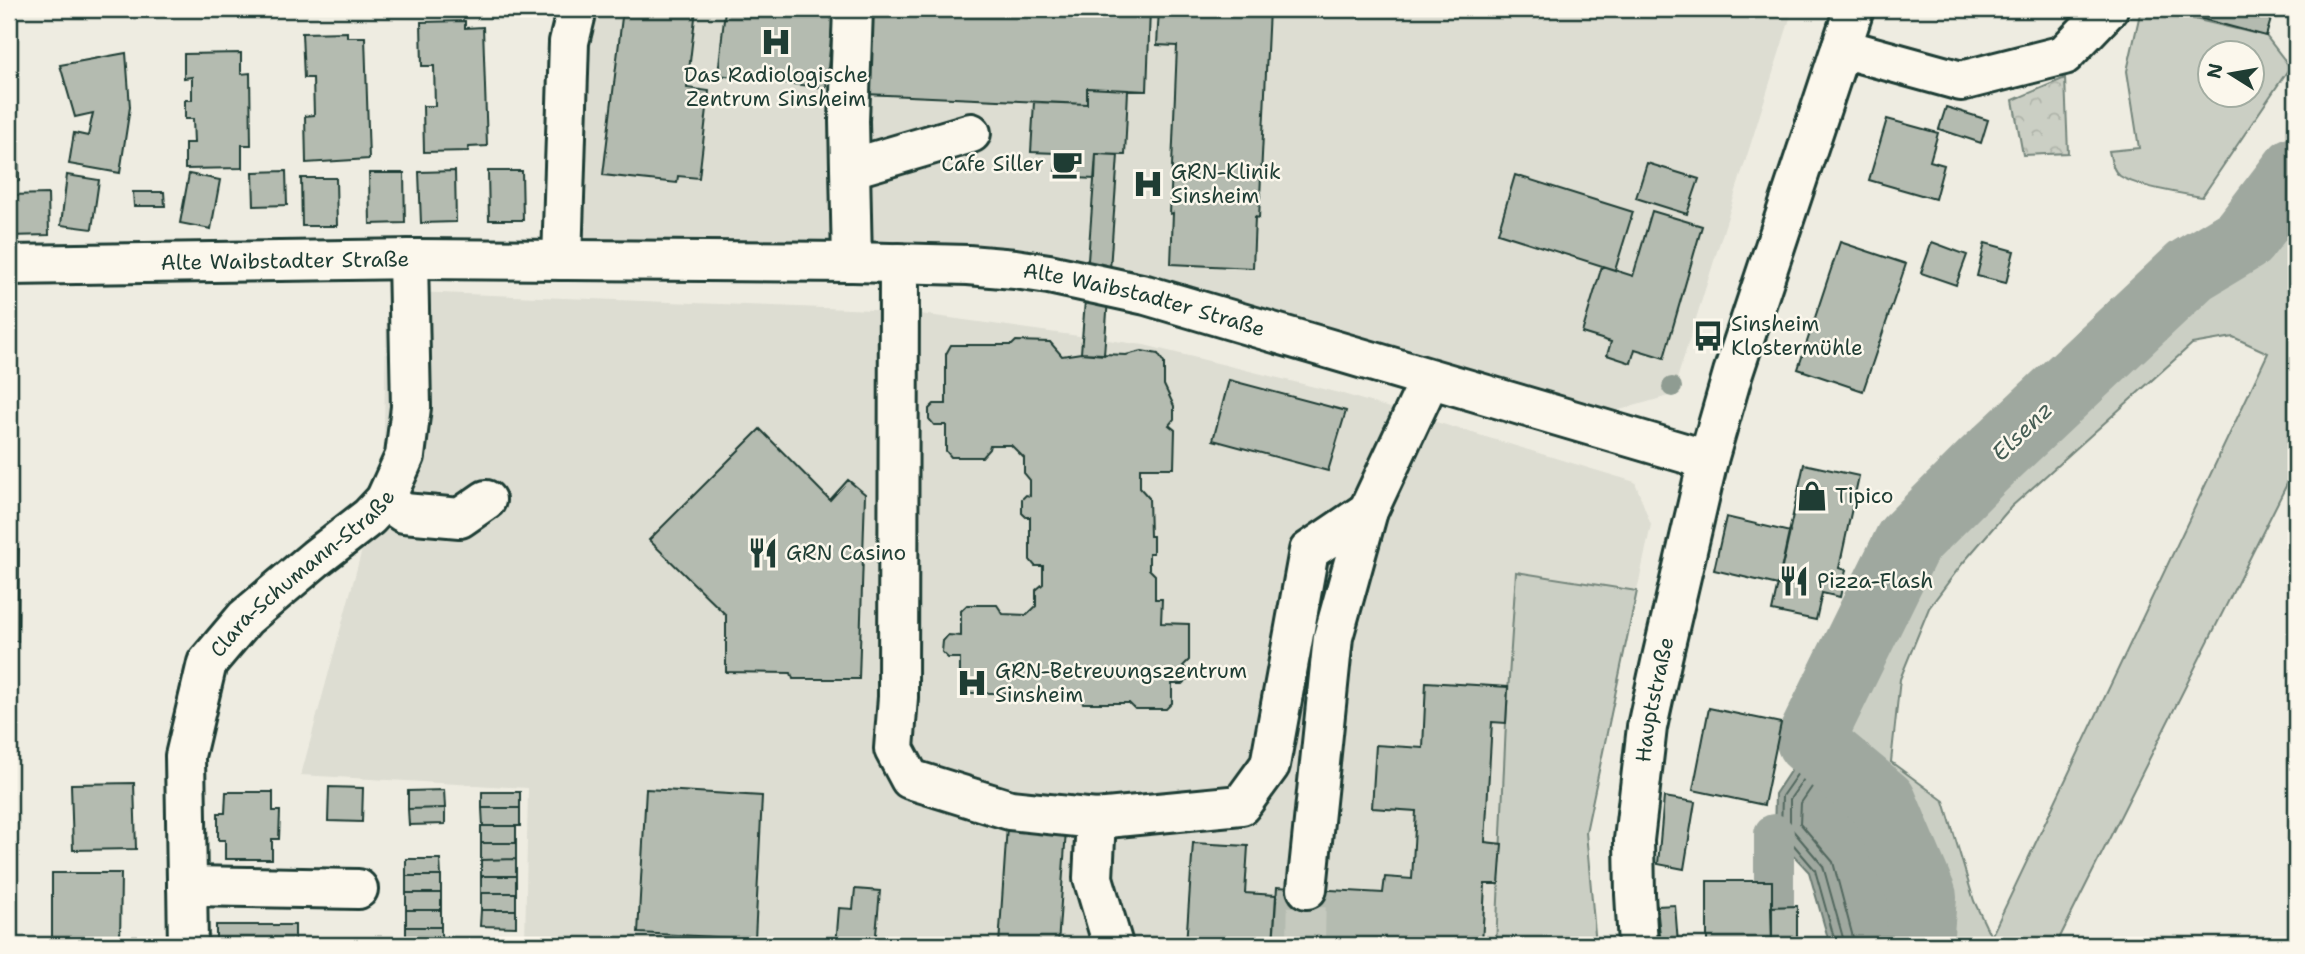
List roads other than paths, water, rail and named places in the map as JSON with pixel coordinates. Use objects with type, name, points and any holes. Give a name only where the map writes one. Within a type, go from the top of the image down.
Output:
[{"type":"street","points":[[852,262],[849,121],[853,9]]},
{"type":"street","name":"Hauptstraße","points":[[1639,945],[1634,894],[1634,840],[1647,727],[1708,460],[1732,373],[1854,9]]},
{"type":"street","points":[[1841,48],[1961,81],[2064,55],[2108,9]]},
{"type":"street","points":[[562,260],[573,25]]},
{"type":"street","points":[[852,168],[971,133]]},
{"type":"street","name":"Alte Waibstadter Straße","points":[[9,265],[408,259],[852,262],[1015,269],[1146,295],[1708,460]]},
{"type":"street","name":"Clara-Schumann-Straße","points":[[188,945],[185,757],[206,663],[245,618],[369,517],[385,500],[405,456],[411,407],[408,259]]},
{"type":"street","points":[[899,264],[898,697],[894,749],[910,779],[1010,810],[1096,819],[1241,805],[1270,765],[1309,551],[1368,511]]},
{"type":"street","points":[[1307,888],[1333,637],[1368,511],[1405,438],[1430,379]]},
{"type":"street","points":[[385,500],[404,513],[460,518],[486,500]]},
{"type":"street","points":[[1096,819],[1093,878],[1113,945]]},
{"type":"street","points":[[187,886],[358,889]]},
{"type":"water","points":[[1810,741],[1883,802],[1923,897],[1919,945],[1830,945],[1809,872],[1774,834],[1775,794]]},
{"type":"waterway","name":"Elsenz","points":[[1919,945],[1923,897],[1883,802],[1810,741],[1908,541],[1985,464],[2191,270],[2244,238],[2296,170]]},
{"type":"waterway","points":[[1774,834],[1774,945]]},
{"type":"tunnel","points":[[1306,945],[1307,889]]},
{"type":"place","name":"Das Radiologische Zentrum Sinsheim","points":[[776,42]]},
{"type":"place","name":"Cafe Siller","points":[[1067,164]]},
{"type":"place","name":"GRN-Klinik Sinsheim","points":[[1148,184]]},
{"type":"place","name":"Sinsheim Klostermühle","points":[[1708,336]]},
{"type":"place","name":"Tipico","points":[[1812,496]]},
{"type":"place","name":"GRN Casino","points":[[763,553]]},
{"type":"place","name":"Pizza-Flash","points":[[1794,581]]},
{"type":"place","name":"GRN-Betreuungszentrum Sinsheim","points":[[972,683]]}]
